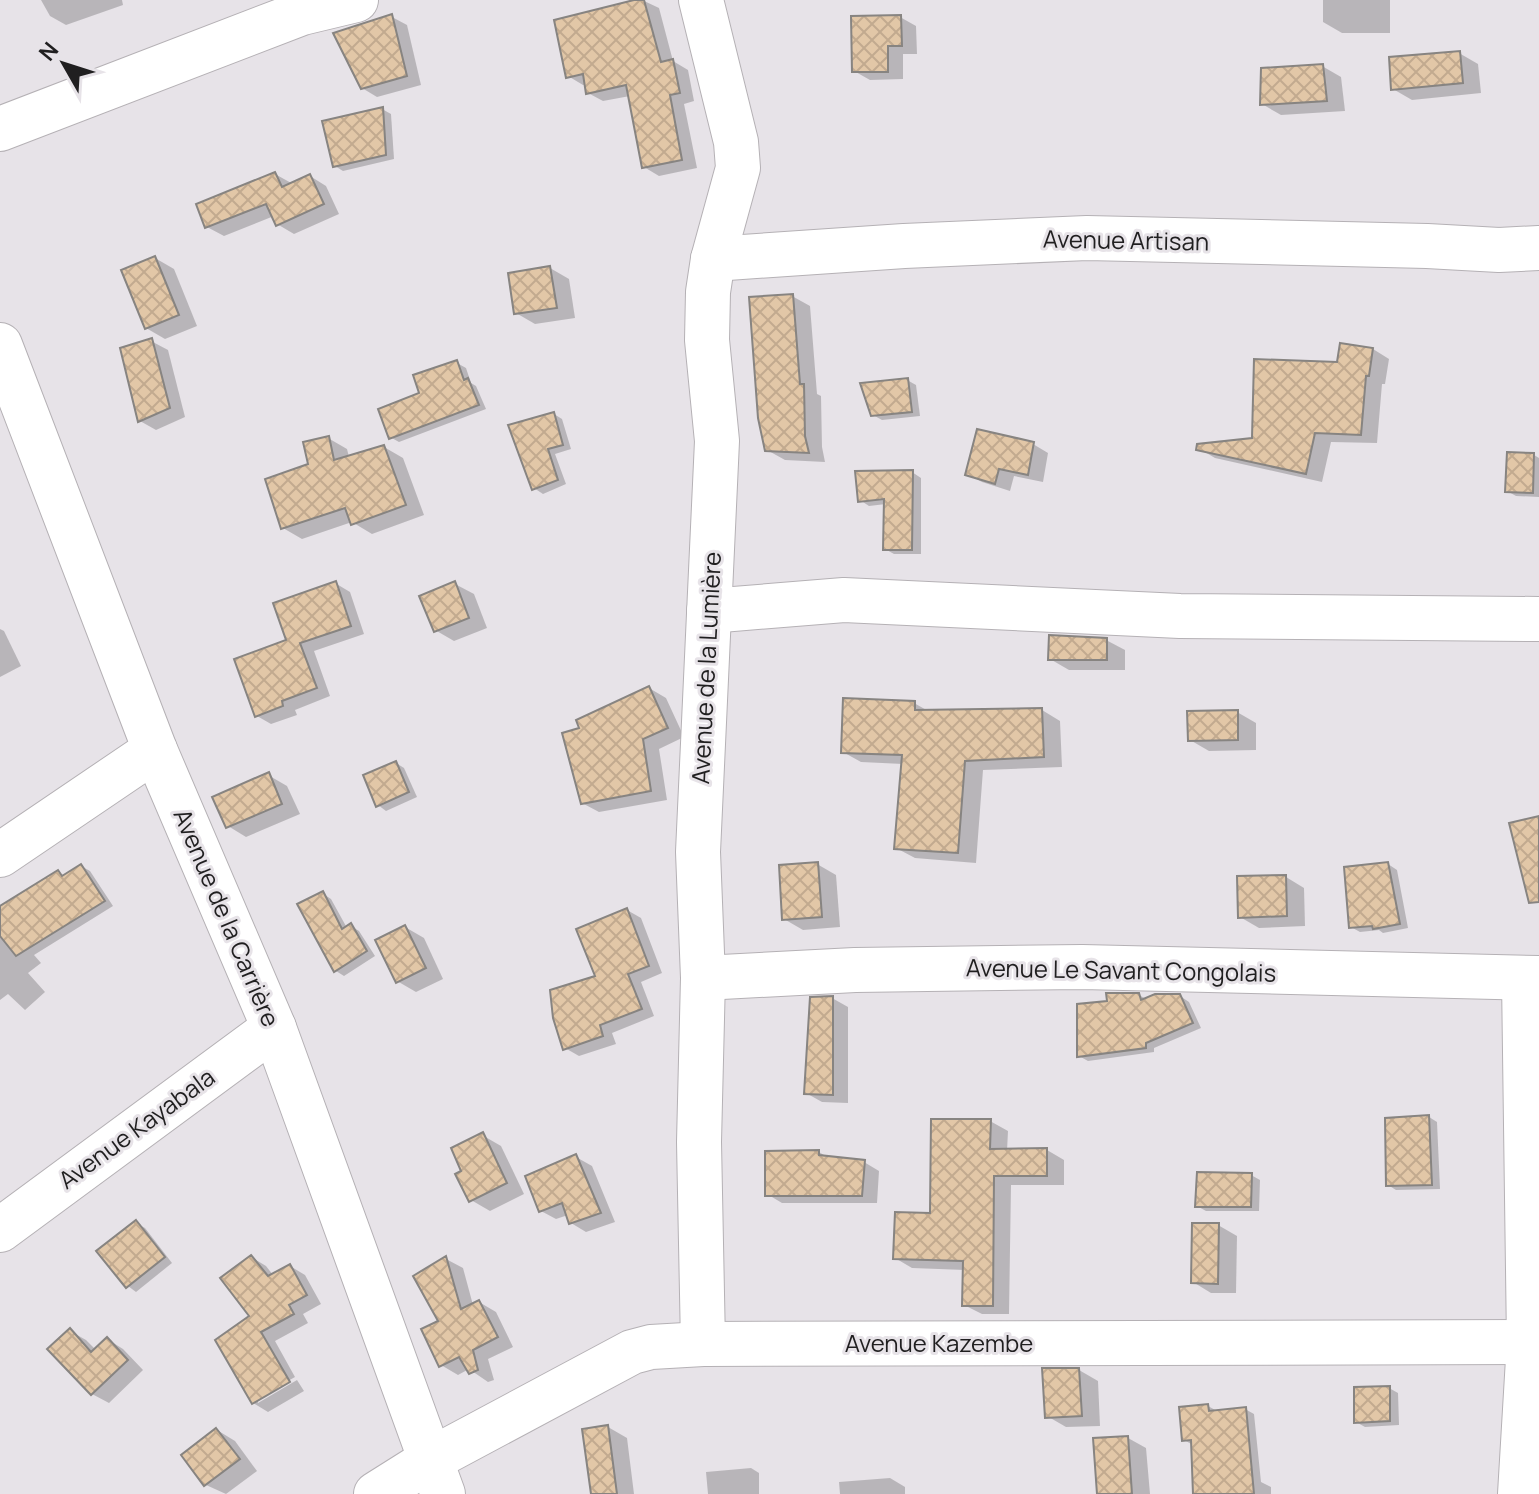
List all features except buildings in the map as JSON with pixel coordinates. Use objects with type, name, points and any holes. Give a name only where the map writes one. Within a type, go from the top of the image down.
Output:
[{"type":"street","points":[[0,129],[302,13],[356,0]]},
{"type":"street","name":"Avenue de la Lumière","points":[[701,0],[736,142],[738,168],[713,259],[706,317],[717,441],[698,852],[703,978],[699,1142],[703,1344]]},
{"type":"street","name":"Avenue Artisan","points":[[713,259],[1087,238],[1499,250],[1539,248]]},
{"type":"street","name":"Avenue de la Carrière","points":[[0,345],[155,750],[274,1028],[437,1477]]},
{"type":"street","points":[[709,611],[844,600],[1180,616],[1539,619]]},
{"type":"street","points":[[0,855],[155,750]]},
{"type":"street","name":"Avenue Le Savant Congolais","points":[[703,978],[855,970],[1082,967],[1532,978]]},
{"type":"street","points":[[1520,1494],[1534,1342],[1532,978]]},
{"type":"street","name":"Avenue Kayabala","points":[[0,1230],[274,1028]]},
{"type":"street","name":"Avenue Kazembe","points":[[376,1494],[437,1477],[632,1352],[651,1347],[703,1344],[1534,1342]]}]
